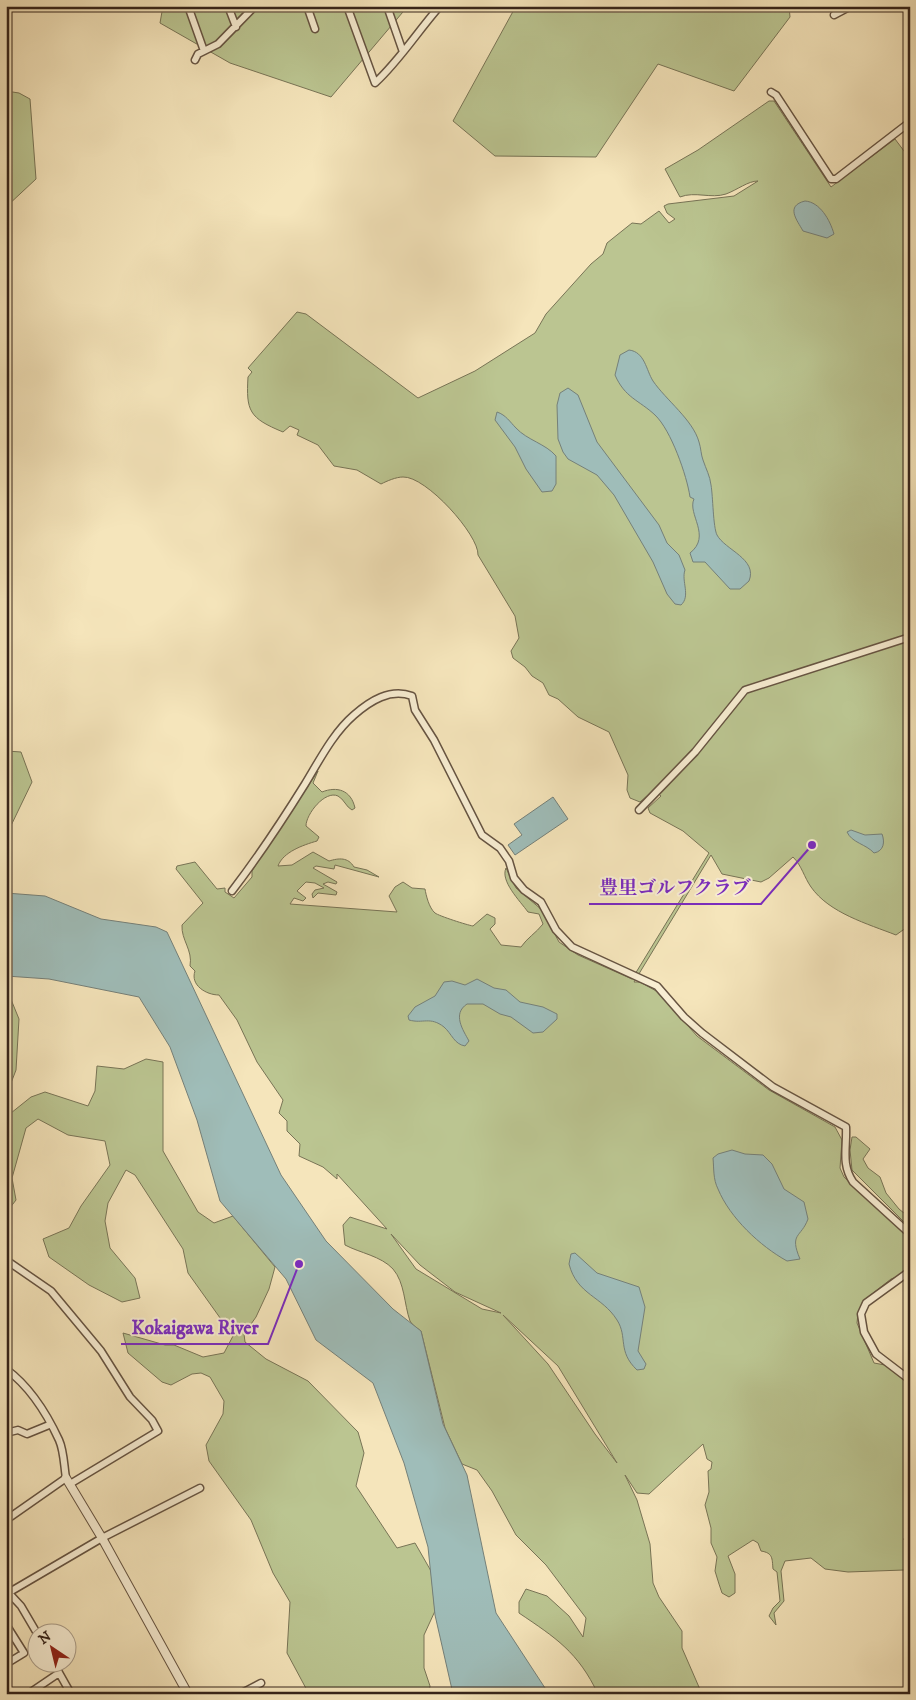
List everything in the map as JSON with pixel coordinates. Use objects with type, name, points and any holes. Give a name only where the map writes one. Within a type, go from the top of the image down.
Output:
[{"type":"street","points":[[188,6],[204,51]]},
{"type":"street","points":[[228,6],[236,27]]},
{"type":"street","points":[[195,60],[198,54],[218,44],[255,6]]},
{"type":"street","points":[[307,6],[315,29]]},
{"type":"street","points":[[347,6],[375,83],[396,64],[423,24],[440,6]]},
{"type":"street","points":[[387,6],[404,52]]},
{"type":"street","points":[[430,6],[433,14]]},
{"type":"street","points":[[834,15],[851,6]]},
{"type":"street","points":[[771,92],[776,95],[831,179],[836,179],[910,122]]},
{"type":"street","points":[[639,810],[695,752],[745,690],[910,637]]},
{"type":"street","points":[[232,892],[260,855],[331,743],[352,716],[368,704],[385,695],[400,691],[412,696],[415,710],[434,740],[482,835],[500,848],[509,861],[514,878],[524,890],[546,909],[564,940],[572,948],[657,986],[670,998],[684,1017],[702,1033],[773,1087],[846,1127],[844,1165],[847,1173],[853,1182],[910,1234]]},
{"type":"street","points":[[6,1260],[51,1291],[101,1351],[130,1397],[152,1420],[158,1431],[68,1481],[6,1520]]},
{"type":"street","points":[[910,1271],[866,1302],[861,1314],[864,1332],[876,1354],[910,1380]]},
{"type":"street","points":[[6,1369],[24,1384],[59,1441],[68,1481],[102,1538],[188,1694]]},
{"type":"street","points":[[6,1433],[18,1430],[27,1434],[49,1424]]},
{"type":"street","points":[[30,1622],[21,1606],[7,1591],[102,1538],[200,1488]]},
{"type":"street","points":[[6,1664],[24,1653],[7,1626]]},
{"type":"street","points":[[28,1694],[59,1673],[71,1694]]},
{"type":"street","points":[[240,1694],[261,1683]]},
{"type":"green space","points":[[163,6],[408,6],[331,97],[230,63],[160,23]]},
{"type":"green space","points":[[516,6],[789,6],[790,17],[734,91],[658,64],[596,157],[495,156],[453,121]]},
{"type":"green space","points":[[6,91],[19,93],[30,99],[36,179],[6,207]]},
{"type":"green space","points":[[769,101],[774,101],[831,187],[895,139],[910,159],[910,925],[896,935],[838,911],[811,887],[799,864],[793,857],[769,878],[761,882],[722,874],[711,855],[634,982],[640,982],[658,992],[697,1036],[769,1090],[835,1127],[842,1140],[840,1168],[844,1177],[903,1231],[910,1241],[910,1263],[899,1276],[891,1279],[863,1301],[858,1313],[857,1323],[874,1363],[885,1365],[910,1385],[910,1538],[903,1539],[910,1544],[910,1565],[904,1570],[848,1572],[825,1569],[811,1558],[785,1561],[781,1571],[784,1601],[774,1613],[776,1625],[769,1616],[773,1608],[780,1601],[777,1572],[773,1569],[770,1555],[761,1551],[758,1543],[753,1540],[728,1556],[735,1574],[735,1593],[729,1597],[722,1593],[715,1571],[717,1557],[711,1543],[711,1528],[705,1505],[709,1492],[708,1471],[711,1469],[712,1462],[707,1459],[703,1444],[649,1494],[637,1493],[625,1475],[637,1500],[650,1544],[653,1583],[659,1597],[682,1631],[682,1648],[702,1694],[598,1694],[582,1667],[565,1647],[519,1613],[519,1602],[526,1589],[547,1596],[569,1616],[583,1637],[586,1618],[546,1565],[516,1535],[492,1491],[477,1470],[462,1464],[445,1428],[421,1331],[410,1321],[402,1287],[397,1275],[383,1261],[345,1245],[343,1225],[350,1217],[387,1229],[337,1174],[337,1179],[323,1167],[299,1156],[300,1144],[287,1131],[287,1121],[279,1113],[283,1100],[257,1062],[237,1020],[219,995],[204,991],[197,985],[194,976],[195,971],[190,966],[190,955],[183,935],[182,925],[203,903],[176,869],[177,866],[195,862],[217,889],[225,888],[225,892],[234,898],[252,877],[252,871],[318,771],[313,783],[322,792],[333,789],[343,791],[350,797],[355,808],[350,809],[338,796],[328,796],[322,800],[309,815],[306,826],[319,837],[317,841],[289,853],[278,866],[292,865],[313,852],[329,861],[340,859],[349,861],[354,867],[367,870],[379,877],[335,865],[334,869],[316,866],[313,868],[337,882],[336,884],[328,882],[323,884],[337,892],[336,895],[318,893],[313,898],[312,894],[315,890],[324,888],[315,883],[306,882],[297,891],[306,898],[303,901],[294,898],[290,904],[397,912],[389,896],[395,887],[403,882],[412,888],[425,889],[431,908],[435,913],[442,916],[473,926],[487,914],[495,918],[495,924],[490,929],[501,945],[521,947],[543,924],[539,914],[528,912],[508,885],[505,873],[506,868],[516,888],[542,910],[559,942],[578,955],[632,979],[709,853],[683,831],[650,813],[648,808],[661,796],[654,790],[640,802],[630,798],[627,790],[628,775],[609,732],[578,717],[558,699],[549,695],[543,683],[532,676],[525,667],[513,658],[511,651],[519,638],[515,616],[478,555],[470,534],[450,508],[425,486],[413,479],[400,477],[381,484],[357,470],[334,466],[318,445],[297,435],[299,430],[290,426],[283,432],[263,422],[256,417],[249,406],[248,377],[252,372],[248,368],[297,312],[306,314],[418,398],[475,371],[535,333],[546,314],[591,264],[603,254],[607,243],[632,223],[641,224],[659,211],[669,223],[675,219],[667,213],[664,206],[668,204],[734,196],[758,181],[750,182],[726,194],[715,196],[686,195],[680,197],[665,169],[698,150]],"holes":[[[391,1234],[420,1265],[455,1292],[501,1313],[482,1309],[416,1269]],[[503,1315],[558,1366],[617,1463],[548,1364]]]},
{"type":"green space","points":[[7,751],[21,752],[32,782],[6,836]]},
{"type":"green space","points":[[6,995],[10,997],[19,1019],[16,1070],[11,1083],[6,1081]]},
{"type":"green space","points":[[146,1059],[163,1062],[163,1151],[198,1212],[214,1223],[233,1216],[275,1267],[269,1289],[256,1317],[244,1334],[245,1342],[266,1359],[308,1381],[358,1432],[364,1453],[356,1486],[397,1548],[415,1543],[431,1571],[435,1611],[424,1635],[424,1668],[430,1686],[429,1694],[309,1694],[287,1653],[290,1602],[273,1573],[251,1520],[209,1461],[206,1445],[223,1414],[224,1401],[210,1377],[201,1373],[192,1374],[171,1385],[162,1382],[128,1353],[123,1333],[165,1345],[174,1345],[203,1357],[224,1353],[233,1336],[188,1273],[183,1249],[135,1175],[126,1170],[108,1203],[105,1221],[110,1248],[135,1278],[140,1298],[122,1302],[89,1285],[49,1257],[43,1239],[69,1228],[81,1206],[110,1165],[105,1141],[68,1135],[38,1119],[26,1128],[12,1178],[16,1200],[6,1213],[6,1117],[31,1097],[45,1092],[88,1106],[95,1091],[97,1066],[124,1069]]},
{"type":"green space","points":[[852,1137],[856,1137],[870,1149],[863,1159],[868,1168],[880,1177],[886,1193],[899,1209],[910,1218],[910,1228],[852,1170],[850,1150]]},
{"type":"water","points":[[805,201],[820,208],[830,223],[834,234],[827,238],[803,231],[794,214],[794,210],[795,206]]},
{"type":"water","points":[[629,350],[639,354],[653,381],[685,418],[696,434],[712,490],[717,535],[745,561],[751,573],[749,581],[740,589],[730,589],[705,562],[693,562],[690,553],[699,540],[698,525],[693,505],[694,499],[690,497],[686,477],[672,442],[661,422],[623,389],[615,375],[620,355]]},
{"type":"water","points":[[568,388],[578,395],[597,442],[659,525],[667,543],[679,555],[685,570],[686,593],[681,605],[675,604],[667,594],[653,562],[614,495],[597,475],[568,459],[563,452],[558,439],[557,405],[560,393]]},
{"type":"water","points":[[497,412],[525,436],[547,448],[556,456],[556,484],[552,491],[542,492],[526,469],[515,447],[495,420]]},
{"type":"water","points":[[553,797],[568,819],[515,855],[508,845],[522,835],[514,824]]},
{"type":"water","points":[[851,830],[865,835],[882,834],[882,848],[874,853],[849,836],[847,832]]},
{"type":"water","points":[[6,893],[45,896],[101,919],[156,927],[167,932],[281,1175],[326,1241],[393,1309],[421,1331],[443,1424],[467,1475],[496,1613],[545,1688],[552,1694],[453,1694],[435,1615],[428,1547],[404,1463],[373,1383],[316,1340],[286,1279],[220,1201],[197,1120],[170,1047],[139,997],[49,979],[6,976]]},
{"type":"water","points":[[477,979],[494,988],[506,990],[520,1002],[543,1007],[557,1014],[557,1019],[543,1032],[533,1033],[511,1017],[500,1014],[483,1004],[467,1004],[460,1012],[459,1017],[469,1041],[465,1046],[458,1043],[444,1027],[435,1022],[409,1020],[408,1016],[415,1007],[435,996],[444,982],[452,981],[465,985]]},
{"type":"water","points":[[732,1150],[745,1154],[763,1155],[772,1164],[784,1189],[804,1202],[808,1219],[796,1240],[800,1259],[787,1261],[756,1239],[738,1221],[723,1200],[715,1181],[713,1158],[718,1154]]},
{"type":"water","points":[[575,1253],[597,1273],[639,1287],[645,1307],[638,1351],[646,1364],[644,1369],[637,1370],[627,1357],[622,1332],[617,1320],[604,1305],[584,1289],[573,1274],[569,1264],[571,1254]]},
{"type":"place","name":"豊里ゴルフクラブ","points":[[812,845]]},
{"type":"place","name":"Kokaigawa River","points":[[299,1264]]}]
